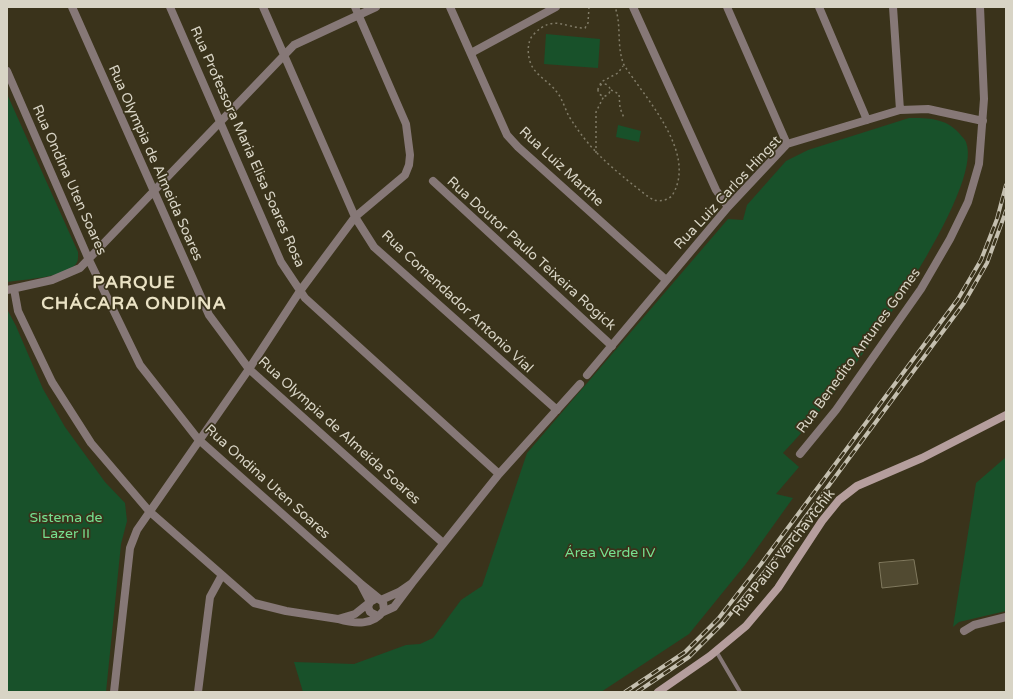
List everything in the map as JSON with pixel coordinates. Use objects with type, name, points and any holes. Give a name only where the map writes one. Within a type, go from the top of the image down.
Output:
[{"type":"street","name":"Rua Olympia de Almeida Soares","points":[[72,7],[209,315],[249,369],[443,543]]},
{"type":"street","name":"Rua Professora Maria Elisa Soares Rosa","points":[[170,7],[281,262],[300,290],[311,303],[499,474]]},
{"type":"street","name":"Rua Comendador Antonio Vial","points":[[262,7],[355,217],[374,247],[557,410]]},
{"type":"street","points":[[376,7],[357,11],[294,45],[80,268],[67,275],[11,290],[18,311],[52,382],[91,443],[149,511],[254,604],[357,624],[369,622],[380,614],[394,607],[499,474],[580,384]]},
{"type":"street","name":"Rua Luiz Marthe","points":[[450,7],[507,135],[666,280]]},
{"type":"street","points":[[471,53],[556,7]]},
{"type":"street","points":[[633,7],[716,190],[728,207]]},
{"type":"street","points":[[727,7],[787,144]]},
{"type":"street","points":[[819,7],[867,120]]},
{"type":"street","points":[[893,7],[900,110]]},
{"type":"street","name":"Rua Benedito Antunes Gomes","points":[[800,454],[836,410],[921,289],[950,239],[968,202],[979,164],[983,121],[984,99],[980,7]]},
{"type":"street","points":[[114,692],[130,548],[137,530],[198,439],[249,369],[300,290],[355,217],[405,175],[409,165],[410,155],[406,124],[357,11]]},
{"type":"street","name":"Rua Ondina Uten Soares","points":[[7,71],[89,260],[140,365],[198,439],[360,583],[382,600]]},
{"type":"street","name":"Rua Luiz Carlos Hingst","points":[[587,375],[728,207],[787,144],[900,110],[928,110],[983,121]]},
{"type":"street","name":"Rua Doutor Paulo Teixeira Rogick","points":[[432,181],[612,346]]},
{"type":"street","name":"Rua Paulo Varchavtchik","points":[[658,692],[716,651],[746,626],[778,588],[822,521],[839,500],[857,486],[922,458],[1006,415]]},
{"type":"street","points":[[198,692],[210,596],[222,575]]},
{"type":"street","points":[[360,583],[370,602],[368,607],[370,612],[380,614]]},
{"type":"street","points":[[338,620],[355,614],[374,599],[382,600],[399,592],[412,583]]},
{"type":"street","points":[[380,614],[385,607],[382,600]]},
{"type":"street","points":[[964,631],[974,625],[1006,617]]},
{"type":"lane","points":[[716,651],[740,692]]},
{"type":"path","points":[[589,7],[588,23],[585,28],[561,22],[552,23],[534,34],[528,45],[530,61],[533,68],[556,90],[567,114],[589,146],[655,200],[664,200],[670,198],[674,193],[679,159],[659,113],[624,65],[620,56],[618,16],[615,7]]},
{"type":"path","points":[[604,96],[598,91],[601,82],[618,73],[624,65]]},
{"type":"path","points":[[600,85],[606,84],[610,90],[619,94],[620,108],[624,118]]},
{"type":"path","points":[[596,153],[596,112],[604,96],[609,94],[610,90]]},
{"type":"green space","points":[[546,34],[600,39],[598,68],[544,64]]},
{"type":"green space","points":[[7,94],[78,252],[78,256],[76,264],[61,273],[52,276],[7,282]]},
{"type":"green space","name":"Área Verde IV","points":[[909,118],[930,119],[948,124],[959,133],[966,142],[967,165],[956,198],[938,236],[888,318],[839,386],[813,419],[783,453],[799,467],[776,494],[793,498],[745,565],[689,634],[601,692],[303,692],[294,662],[354,664],[406,645],[420,644],[433,638],[461,600],[482,586],[527,453],[728,219],[743,220],[747,205],[786,161],[808,150]]},
{"type":"green space","points":[[618,125],[641,131],[639,142],[616,137]]},
{"type":"green space","name":"Sistema de Lazer II","points":[[7,309],[16,326],[43,389],[65,427],[105,482],[125,503],[127,521],[121,544],[106,692],[7,692]]},
{"type":"green space","points":[[1006,457],[1006,611],[959,622],[953,627],[976,483]]},
{"type":"building","points":[[914,560],[918,584],[882,588],[879,563]]},
{"type":"railway","points":[[625,692],[685,652],[718,619],[761,564],[958,299],[981,260],[997,219],[1006,185]]},
{"type":"railway","points":[[637,692],[689,657],[723,623],[767,569],[964,303],[987,263],[1006,211]]},
{"type":"district","name":"PARQUE CHÁCARA ONDINA","points":[[134,293]]}]
